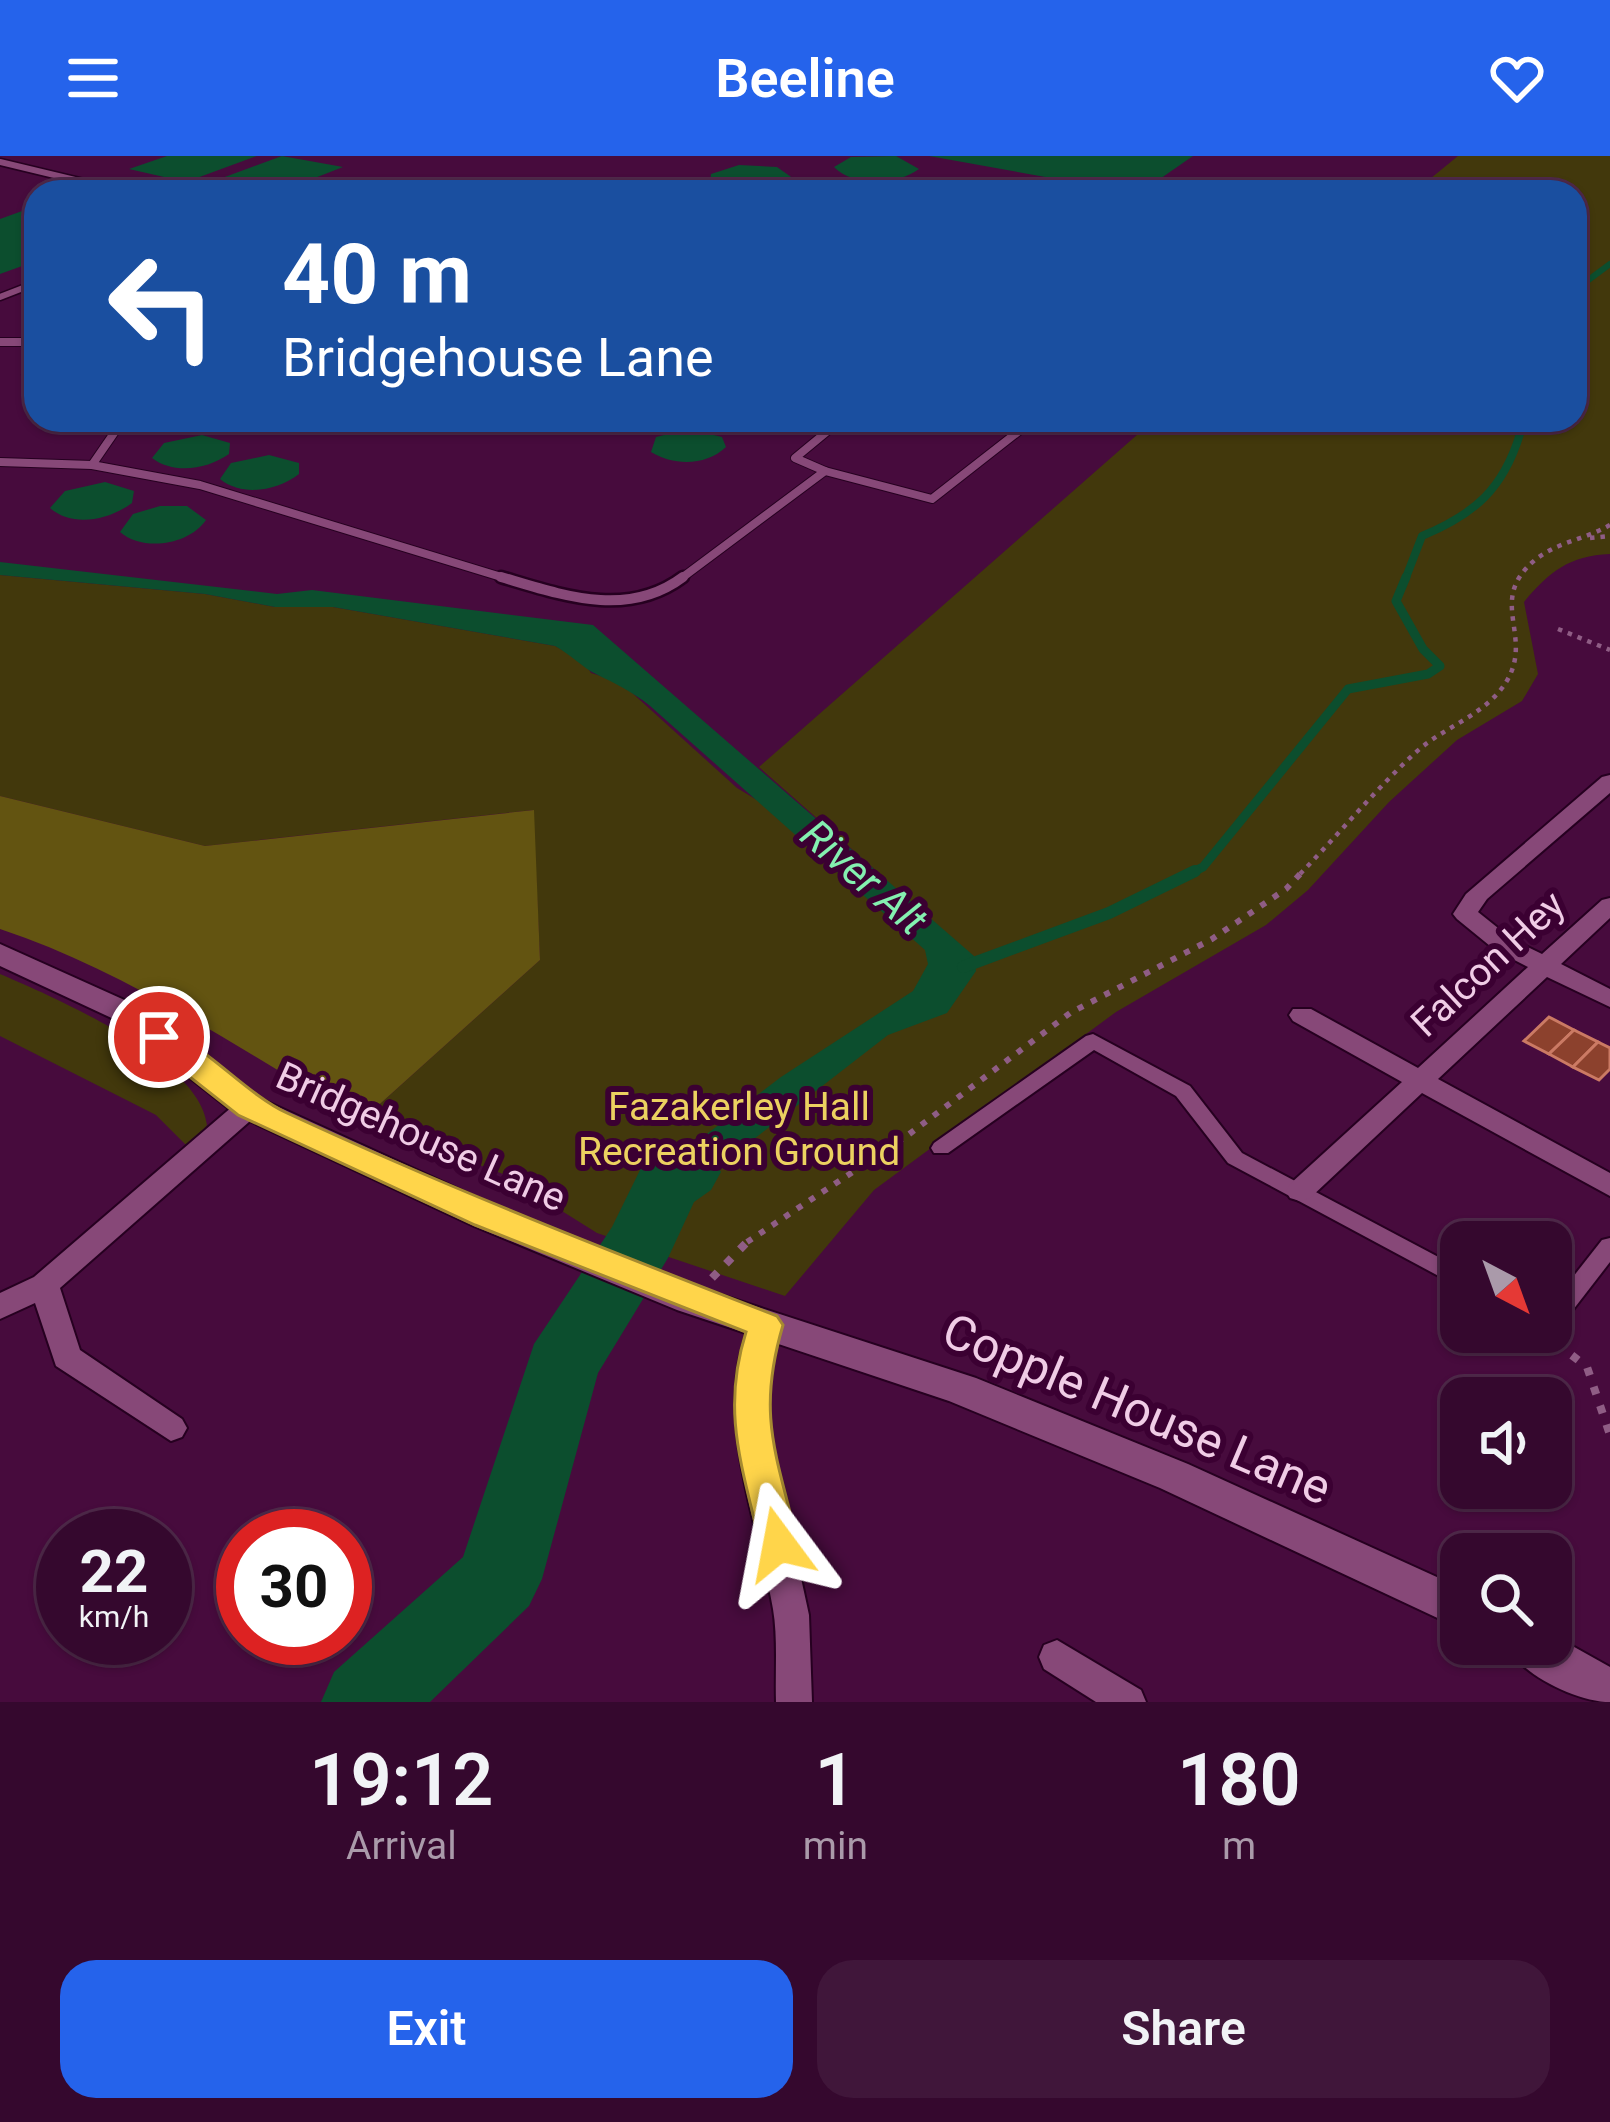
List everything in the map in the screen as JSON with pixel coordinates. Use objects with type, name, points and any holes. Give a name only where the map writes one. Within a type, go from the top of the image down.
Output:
[{"type":"street","points":[[1610,782],[1478,894],[1465,914],[1480,931],[1610,1000]]},
{"type":"street","name":"Falcon Hey","points":[[1300,1191],[1610,905]]},
{"type":"street","name":"Bridgehouse Lane","points":[[0,954],[129,1014],[249,1107],[487,1216],[690,1300],[765,1325]]},
{"type":"street","name":"Falcon Hey","points":[[1302,1015],[1419,1081]]},
{"type":"street","points":[[941,1148],[1094,1041],[1183,1091],[1235,1158],[1440,1268]]},
{"type":"street","points":[[1419,1081],[1610,1186]]},
{"type":"street","points":[[0,1307],[44,1285],[249,1107]]},
{"type":"street","points":[[1572,1295],[1610,1246]]},
{"type":"street","points":[[44,1285],[67,1357],[171,1428]]},
{"type":"street","points":[[765,1325],[750,1376],[748,1412],[792,1615],[794,1702]]},
{"type":"street","name":"Copple House Lane","points":[[765,1325],[962,1389],[1068,1432],[1440,1600]]},
{"type":"street","points":[[1057,1657],[1128,1702]]},
{"type":"street","points":[[1565,1665],[1610,1690]]},
{"type":"lane","points":[[0,162],[75,180]]},
{"type":"lane","points":[[92,465],[115,432]]},
{"type":"lane","points":[[826,432],[795,458],[825,471],[932,499],[1018,432]]},
{"type":"lane","points":[[0,463],[92,465],[200,485],[574,599],[624,602],[671,586],[825,471]]},
{"type":"path","points":[[690,1300],[754,1235],[904,1138],[1070,1013],[1212,939],[1286,890],[1418,750],[1494,698],[1511,676],[1520,651],[1506,618],[1508,596],[1537,558],[1610,525]]},
{"type":"path","points":[[1571,539],[1610,536]]},
{"type":"path","points":[[1558,629],[1610,650]]},
{"type":"path","points":[[1569,1353],[1587,1367],[1610,1435]]},
{"type":"green space","name":"Fazakerley Hall Recreation Ground","points":[[1458,156],[1610,156],[1610,554],[1561,567],[1524,602],[1538,674],[1522,701],[1457,740],[1389,802],[1308,890],[1266,925],[1116,1012],[874,1190],[785,1296],[597,1233],[503,1174],[362,1120],[540,960],[533,810],[205,846],[0,796],[0,575],[205,594],[275,607],[333,607],[555,646],[583,661],[591,673],[620,682],[737,788],[879,873],[759,767],[1140,432],[1587,432],[1587,180],[1429,180]]},
{"type":"green space","points":[[0,974],[122,1034],[180,1077],[198,1101],[207,1125],[189,1148],[156,1115],[0,1036]]},
{"type":"shaded area","points":[[0,796],[205,846],[534,810],[540,960],[362,1120],[140,990],[0,929]]},
{"type":"water","points":[[167,156],[257,156],[191,180],[129,169]]},
{"type":"water","points":[[282,156],[343,167],[310,180],[217,180]]},
{"type":"water","points":[[896,156],[919,169],[900,178],[860,180],[834,167],[851,157]]},
{"type":"water","points":[[929,156],[1193,156],[1158,180],[1062,180]]},
{"type":"water","points":[[739,165],[777,167],[794,179],[710,180],[711,174]]},
{"type":"water","points":[[24,210],[24,265],[0,274],[0,219]]},
{"type":"water","points":[[701,432],[722,437],[726,447],[709,458],[670,460],[651,452],[656,437]]},
{"type":"water","points":[[202,435],[230,443],[229,454],[191,468],[170,467],[152,458],[164,443]]},
{"type":"water","points":[[269,455],[299,463],[299,474],[260,490],[239,488],[220,479],[231,463]]},
{"type":"water","points":[[105,482],[134,491],[132,503],[113,514],[80,520],[50,508],[65,491]]},
{"type":"water","points":[[160,506],[187,506],[206,520],[189,535],[165,543],[141,542],[120,532],[133,514]]},
{"type":"water","points":[[0,562],[277,594],[312,590],[593,625],[974,956],[976,971],[947,1013],[888,1035],[682,1195],[655,1243],[621,1233],[647,1180],[781,1077],[913,991],[928,964],[925,950],[649,705],[555,646],[333,607],[275,607],[205,594],[0,575]]},
{"type":"building","points":[[1549,1017],[1574,1030],[1549,1054],[1524,1041]]},
{"type":"building","points":[[1574,1030],[1598,1042],[1573,1067],[1549,1054]]},
{"type":"building","points":[[1598,1042],[1610,1048],[1610,1069],[1599,1080],[1573,1067]]},
{"type":"waterway","points":[[1587,281],[1610,264]]},
{"type":"waterway","points":[[1405,580],[1422,536],[1472,509],[1495,485],[1513,453],[1517,432]]},
{"type":"waterway","points":[[1195,871],[1348,689],[1428,674],[1440,666],[1423,649],[1396,601],[1406,577]]},
{"type":"waterway","points":[[963,967],[1109,913],[1195,871]]},
{"type":"waterway","points":[[1189,874],[1195,871]]},
{"type":"waterway","name":"River Alt","points":[[366,1702],[499,1579],[561,1366],[642,1239],[666,1186],[686,1172]]},
{"type":"route","points":[[159,1037],[249,1107],[297,1130],[487,1216],[690,1300],[765,1325],[750,1376],[748,1412],[779,1544]]}]
